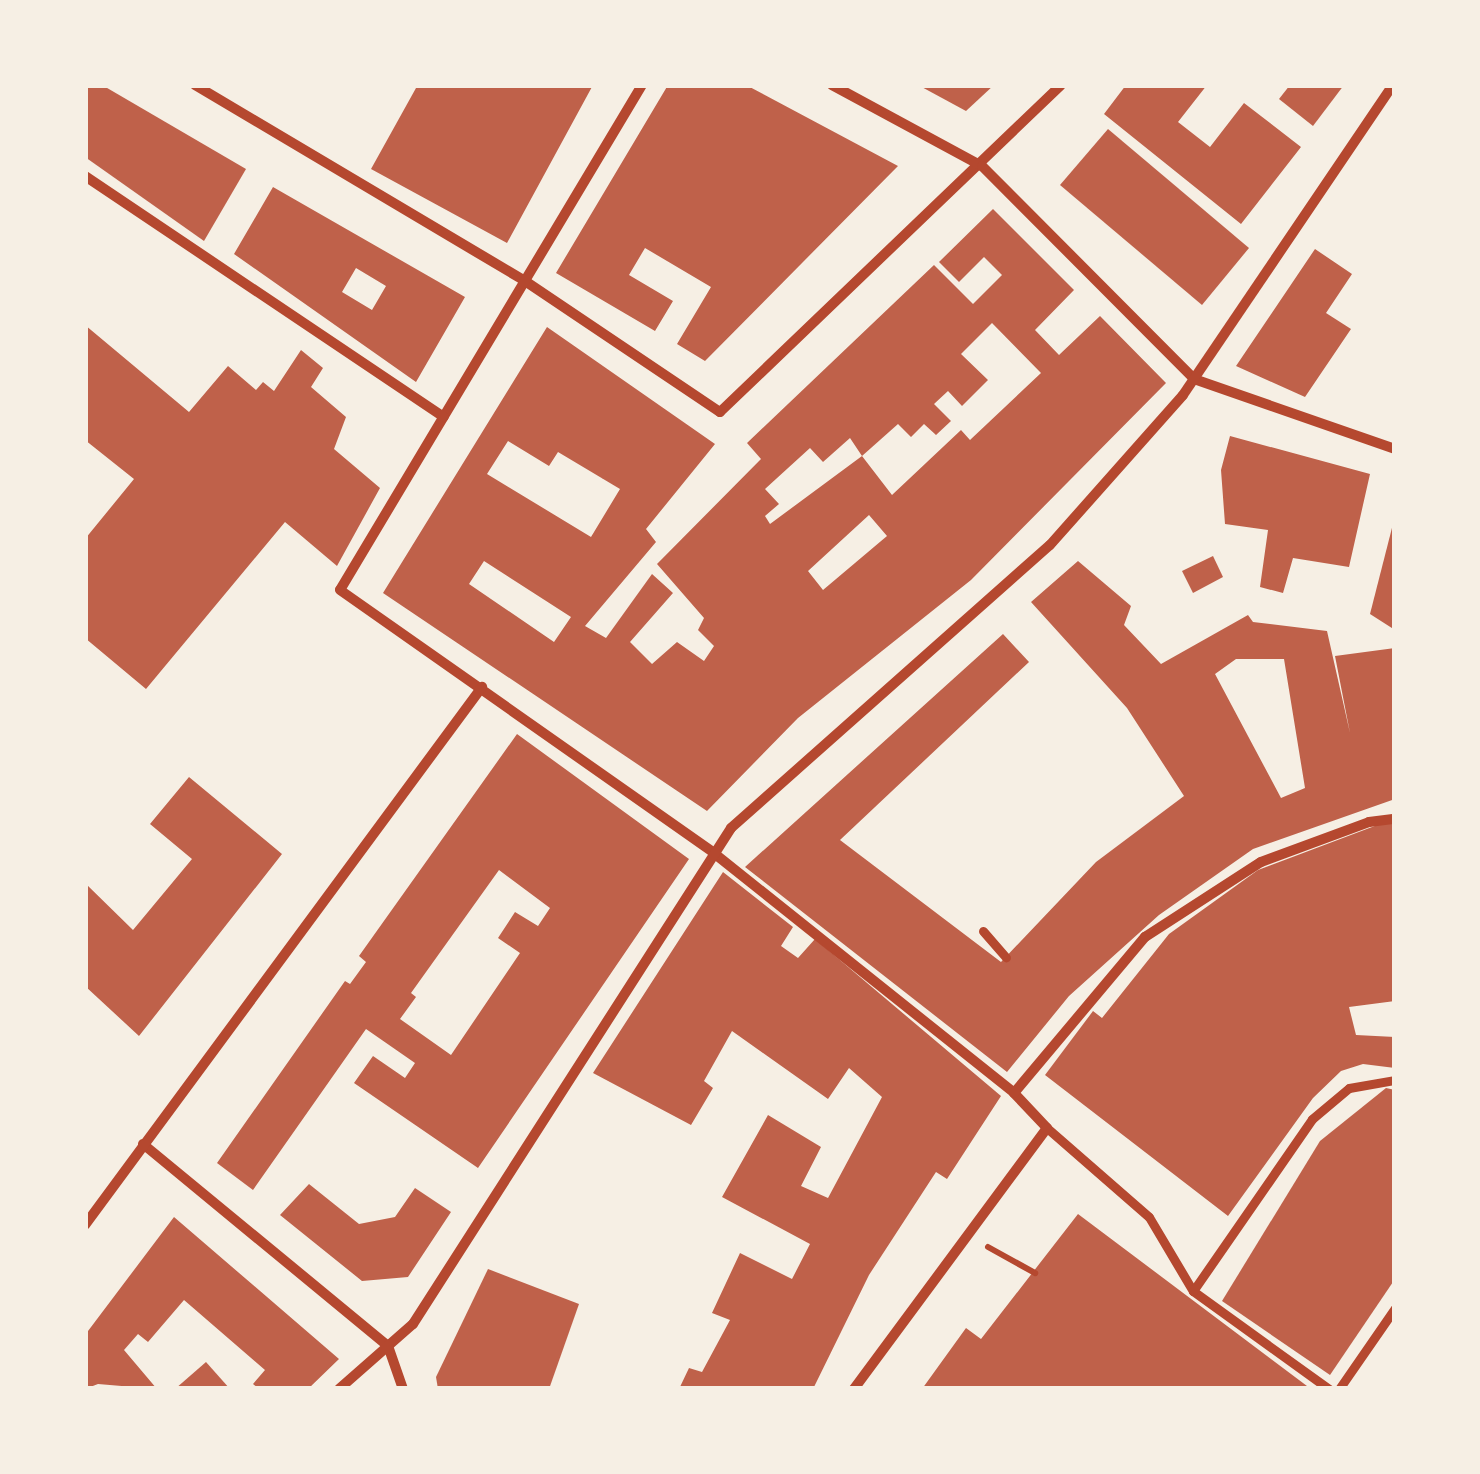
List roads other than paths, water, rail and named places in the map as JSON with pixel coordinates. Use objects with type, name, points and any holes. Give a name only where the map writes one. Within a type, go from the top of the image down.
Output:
[{"type":"street","points":[[195,85],[525,280],[720,412],[982,166],[1061,85]]},
{"type":"street","points":[[642,85],[340,590],[715,854],[955,1039],[1047,1128],[1149,1217],[1194,1290],[1329,1389]]},
{"type":"street","points":[[832,85],[982,166],[1194,379],[1395,449]]},
{"type":"street","points":[[340,1389],[412,1324],[731,828],[1050,545],[1194,379],[1394,85]]},
{"type":"street","points":[[85,176],[444,416]]},
{"type":"street","points":[[85,1225],[482,687]]},
{"type":"street","points":[[1014,1093],[1144,937],[1262,862],[1369,822],[1395,818]]},
{"type":"street","points":[[983,932],[1006,957]]},
{"type":"street","points":[[1194,1290],[1312,1119],[1348,1088],[1395,1080]]},
{"type":"street","points":[[854,1389],[1047,1128]]},
{"type":"street","points":[[143,1144],[388,1346],[402,1389]]},
{"type":"street","points":[[1340,1389],[1395,1308]]}]
